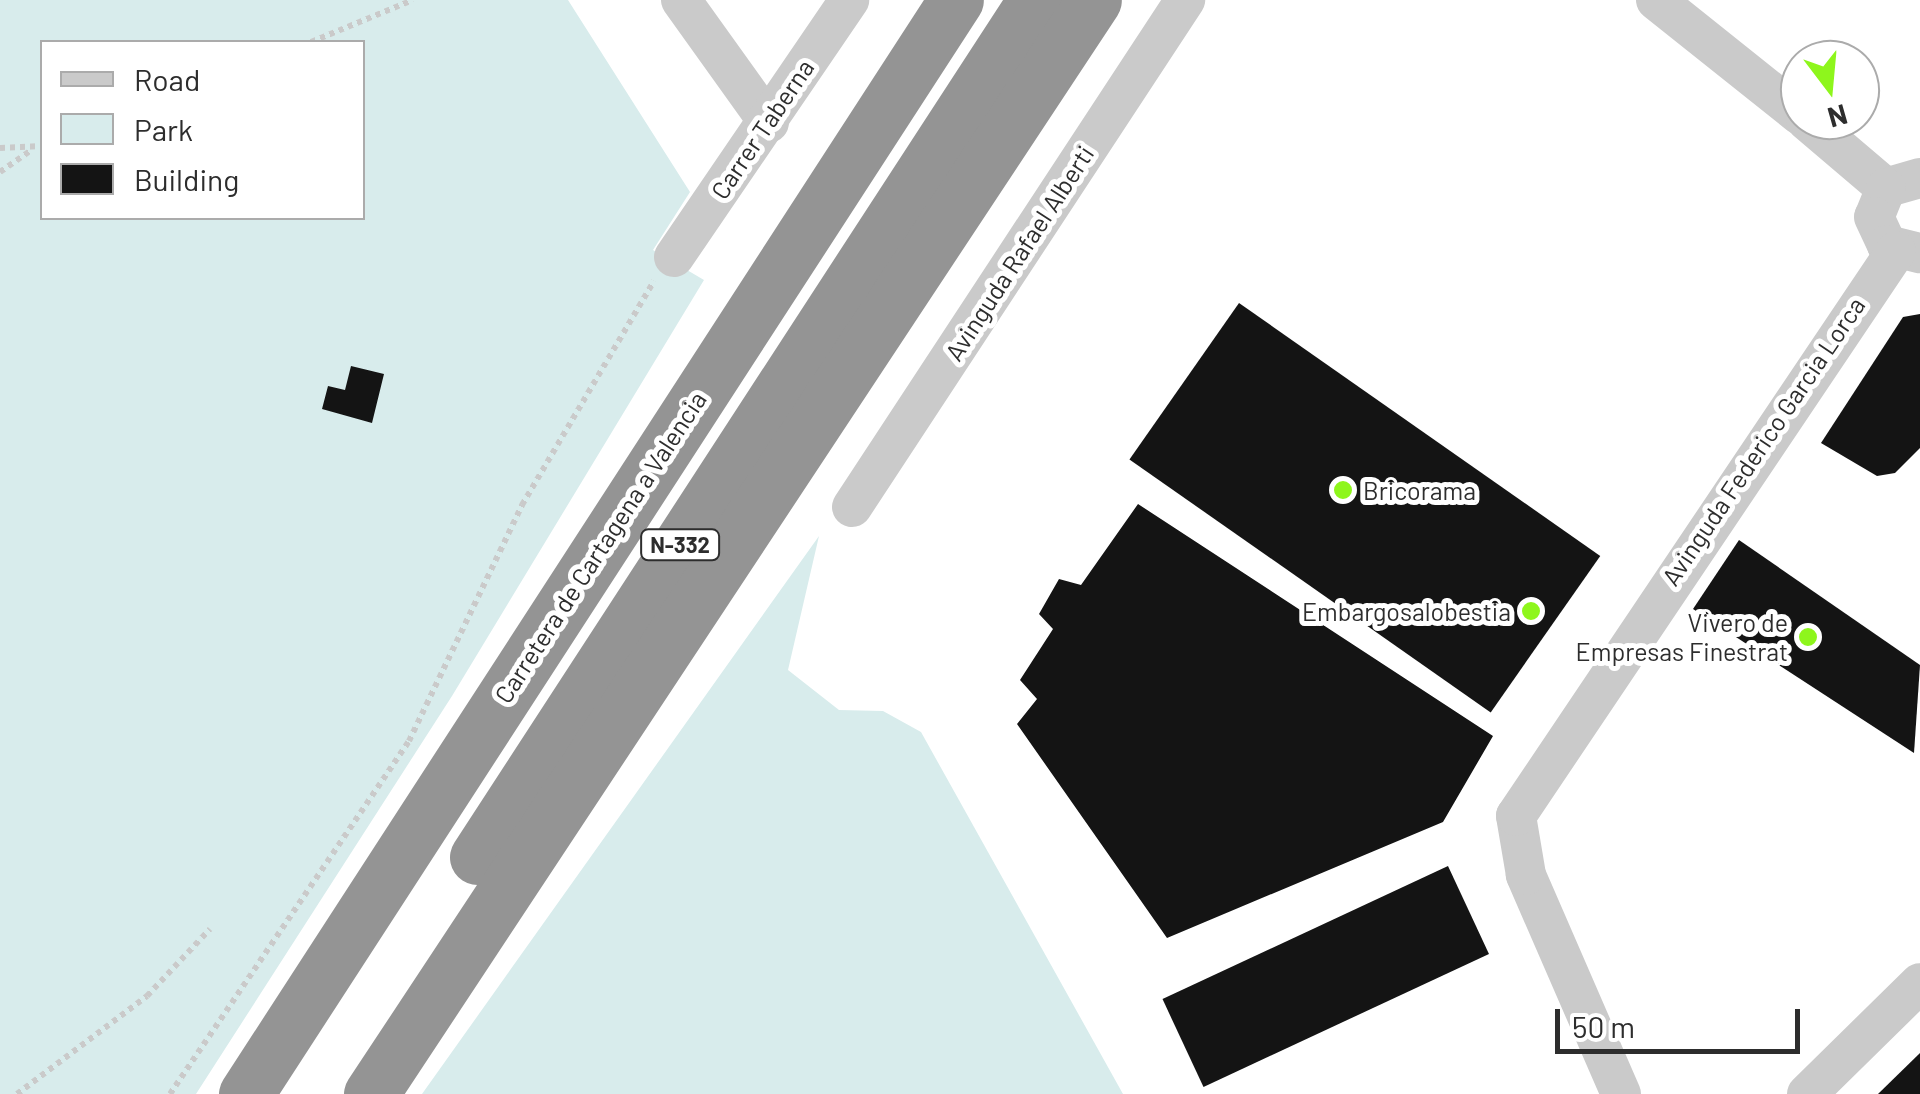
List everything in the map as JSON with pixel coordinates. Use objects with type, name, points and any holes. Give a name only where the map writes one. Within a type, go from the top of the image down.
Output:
[{"type":"highway","name":"Carretera de Cartagena a Valencia","points":[[246,1094],[956,0]]},
{"type":"highway","name":"N-332","points":[[331,1094],[1036,0]]},
{"type":"highway","points":[[371,1094],[1094,0]]},
{"type":"street","points":[[681,0],[768,123]]},
{"type":"street","name":"Carrer Taberna","points":[[674,257],[849,0]]},
{"type":"street","name":"Avinguda Rafael Alberti","points":[[852,507],[1185,0]]},
{"type":"street","points":[[1656,0],[1780,99]]},
{"type":"street","points":[[1837,140],[1903,183],[1874,217],[1908,252]]},
{"type":"street","name":"Avinguda Federico Garcia Lorca","points":[[1621,1094],[1517,848],[1516,816],[1531,782],[1908,252]]},
{"type":"street","points":[[1807,1094],[1920,983]]},
{"type":"path","points":[[316,40],[413,0]]},
{"type":"path","points":[[0,172],[40,147]]},
{"type":"path","points":[[0,148],[33,150]]},
{"type":"path","points":[[170,1094],[408,741],[593,374],[674,257]]},
{"type":"path","points":[[17,1094],[148,996],[210,928]]},
{"type":"green space","points":[[0,0],[568,0],[690,192],[653,250],[704,280],[452,696],[196,1094],[0,1094]]},
{"type":"green space","points":[[819,536],[788,670],[839,710],[883,711],[921,732],[1123,1094],[422,1094]]},
{"type":"building","name":"Bricorama","points":[[1239,303],[1600,556],[1491,712],[1129,459]]},
{"type":"building","points":[[1920,314],[1920,448],[1895,473],[1877,476],[1821,443],[1903,317]]},
{"type":"building","points":[[351,366],[384,374],[372,423],[322,409],[328,386],[345,390]]},
{"type":"building","points":[[1138,504],[1493,736],[1443,822],[1167,938],[1017,724],[1037,699],[1020,680],[1053,629],[1039,614],[1059,579],[1081,585]]},
{"type":"building","name":"Vivero de Empresas Finestrat","points":[[1739,540],[1920,665],[1914,753],[1693,609]]},
{"type":"building","points":[[1448,866],[1489,954],[1204,1087],[1163,999]]},
{"type":"building","points":[[1920,1053],[1920,1094],[1878,1094]]},
{"type":"place","name":"Bricorama","points":[[1343,490]]},
{"type":"place","name":"Embargosalobestia","points":[[1531,611]]},
{"type":"place","name":"Vivero de Empresas Finestrat","points":[[1808,637]]}]
